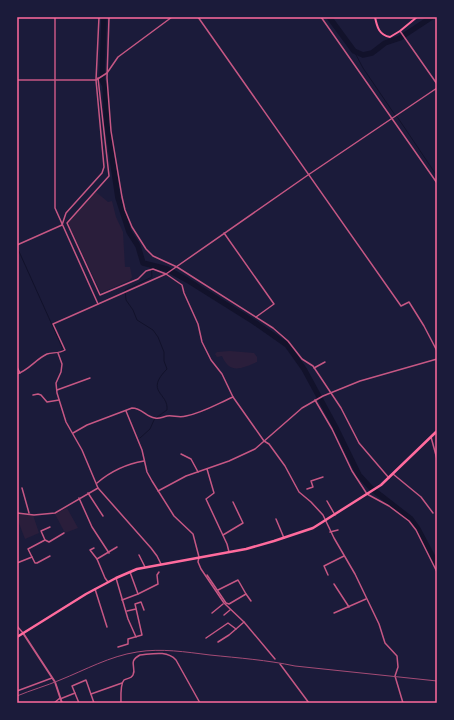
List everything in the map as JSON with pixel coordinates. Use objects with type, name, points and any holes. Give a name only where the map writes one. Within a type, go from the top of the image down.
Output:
[{"type":"highway","points":[[17,637],[95,589],[130,572],[145,567],[265,544],[314,528],[378,487],[437,431]]},
{"type":"main road","points":[[375,17],[377,26],[383,35],[390,37],[417,17]]},
{"type":"street","points":[[55,17],[55,208],[98,304]]},
{"type":"street","points":[[17,245],[62,225],[66,213],[102,173],[104,168],[96,80],[100,17]]},
{"type":"street","points":[[109,17],[107,73],[111,131],[125,210],[132,227],[146,250],[153,256],[177,267],[273,328],[288,341],[302,359],[314,368],[341,408],[359,444],[388,478]]},
{"type":"street","points":[[17,80],[96,80],[107,73],[118,57],[172,17]]},
{"type":"street","points":[[198,17],[401,306],[409,302],[437,351]]},
{"type":"street","points":[[321,17],[437,183]]},
{"type":"street","points":[[400,31],[437,84]]},
{"type":"street","points":[[98,78],[108,176],[67,223],[100,295],[138,278],[146,271],[153,269],[166,274],[182,285],[198,324],[202,342],[211,360],[222,374],[233,397],[264,441],[269,444],[285,466],[299,492],[312,502],[323,515],[330,532],[355,574],[379,624],[385,643],[396,656],[398,667],[395,676],[402,703]]},
{"type":"street","points":[[17,374],[27,370],[47,354],[58,353],[65,350],[53,324],[166,274],[308,175],[437,88]]},
{"type":"street","points":[[224,234],[274,304],[256,317]]},
{"type":"street","points":[[58,353],[62,364],[61,372],[56,382],[59,400],[66,422],[73,433],[98,488],[151,548],[161,564]]},
{"type":"street","points":[[158,491],[186,476],[243,455],[255,449],[302,408],[323,396],[360,381],[437,358]]},
{"type":"street","points":[[314,368],[324,362],[320,360]]},
{"type":"street","points":[[17,367],[20,373]]},
{"type":"street","points":[[57,390],[90,378]]},
{"type":"street","points":[[33,395],[40,395],[47,402],[59,400]]},
{"type":"street","points":[[73,433],[87,425],[137,408],[149,417],[154,418],[166,416],[184,417],[233,397]]},
{"type":"street","points":[[315,400],[332,429],[352,471],[368,493],[409,521],[416,530],[437,572]]},
{"type":"street","points":[[126,411],[140,445],[147,472],[162,499],[174,516],[193,534],[199,557],[198,562],[204,572],[224,603],[244,622],[275,659]]},
{"type":"street","points":[[431,437],[437,459]]},
{"type":"street","points":[[181,454],[191,459],[198,472]]},
{"type":"street","points":[[97,483],[112,472],[126,465],[144,461]]},
{"type":"street","points":[[207,469],[214,493],[206,499],[223,535],[229,552]]},
{"type":"street","points":[[393,474],[421,497],[428,504],[433,513]]},
{"type":"street","points":[[306,489],[312,487],[311,481],[323,477]]},
{"type":"street","points":[[22,488],[30,514]]},
{"type":"street","points":[[17,513],[55,513],[98,488]]},
{"type":"street","points":[[88,493],[103,516]]},
{"type":"street","points":[[79,498],[92,527],[109,553]]},
{"type":"street","points":[[327,501],[335,515]]},
{"type":"street","points":[[223,535],[243,523],[233,502]]},
{"type":"street","points":[[276,519],[284,538]]},
{"type":"street","points":[[45,540],[41,531],[50,527]]},
{"type":"street","points":[[330,532],[338,530]]},
{"type":"street","points":[[50,556],[37,563],[34,563],[28,549],[45,540],[49,542],[64,533]]},
{"type":"street","points":[[97,559],[117,547]]},
{"type":"street","points":[[94,548],[90,550],[97,559],[108,582]]},
{"type":"street","points":[[139,555],[145,567]]},
{"type":"street","points":[[328,575],[324,566],[344,556]]},
{"type":"street","points":[[17,563],[32,557]]},
{"type":"street","points":[[130,572],[138,594]]},
{"type":"street","points":[[122,600],[158,584],[159,572]]},
{"type":"street","points":[[204,572],[226,603],[229,604],[246,594]]},
{"type":"street","points":[[116,578],[122,600],[136,637]]},
{"type":"street","points":[[218,590],[238,580],[251,601]]},
{"type":"street","points":[[334,584],[349,607]]},
{"type":"street","points":[[95,589],[108,627]]},
{"type":"street","points":[[334,613],[342,608],[349,607],[366,599]]},
{"type":"street","points":[[118,647],[128,644],[128,639],[142,635],[135,604],[141,602],[144,610]]},
{"type":"street","points":[[212,613],[224,603]]},
{"type":"street","points":[[127,612],[136,609]]},
{"type":"street","points":[[224,615],[230,610]]},
{"type":"street","points":[[218,642],[244,622]]},
{"type":"street","points":[[206,638],[228,623],[236,629]]},
{"type":"street","points":[[17,626],[55,682],[62,703]]},
{"type":"street","points":[[91,694],[122,683],[124,680],[131,677],[133,674],[132,665],[136,657],[140,655],[167,654],[176,660],[200,703]]},
{"type":"street","points":[[280,664],[309,703]]},
{"type":"street","points":[[17,691],[52,678]]},
{"type":"street","points":[[79,703],[72,686],[86,680],[94,703]]},
{"type":"street","points":[[121,703],[122,683]]},
{"type":"street","points":[[54,703],[75,693]]},
{"type":"shaded area","points":[[96,192],[108,202],[112,201],[116,217],[123,232],[125,267],[130,267],[132,277],[130,280],[101,293],[68,223]]},
{"type":"shaded area","points":[[230,351],[254,353],[257,357],[257,362],[241,368],[233,368],[225,362],[222,356],[217,357],[215,354],[217,352]]},
{"type":"shaded area","points":[[67,508],[78,528],[65,533],[55,514]]},
{"type":"shaded area","points":[[17,514],[33,515],[39,533],[25,539],[17,518]]},
{"type":"waterway","points":[[104,17],[102,80],[105,86],[107,123],[118,198],[129,232],[138,246],[143,263],[167,269],[187,280],[254,322],[287,345],[304,369],[335,426],[359,475],[371,488],[411,519],[437,565]]},
{"type":"waterway","points":[[329,17],[354,51],[363,55],[372,53],[385,43],[400,38],[432,17]]},
{"type":"waterway","points":[[354,51],[363,68],[437,176]]},
{"type":"waterway","points":[[17,247],[62,347],[62,350]]},
{"type":"waterway","points":[[140,438],[150,429],[154,420],[167,410],[167,404],[157,388],[160,377],[167,369],[164,361],[164,352],[158,337],[153,330],[137,320],[133,310],[126,300],[125,290],[152,277],[151,264]]},
{"type":"railway","points":[[17,696],[117,657],[137,652],[155,650],[437,681]]}]
